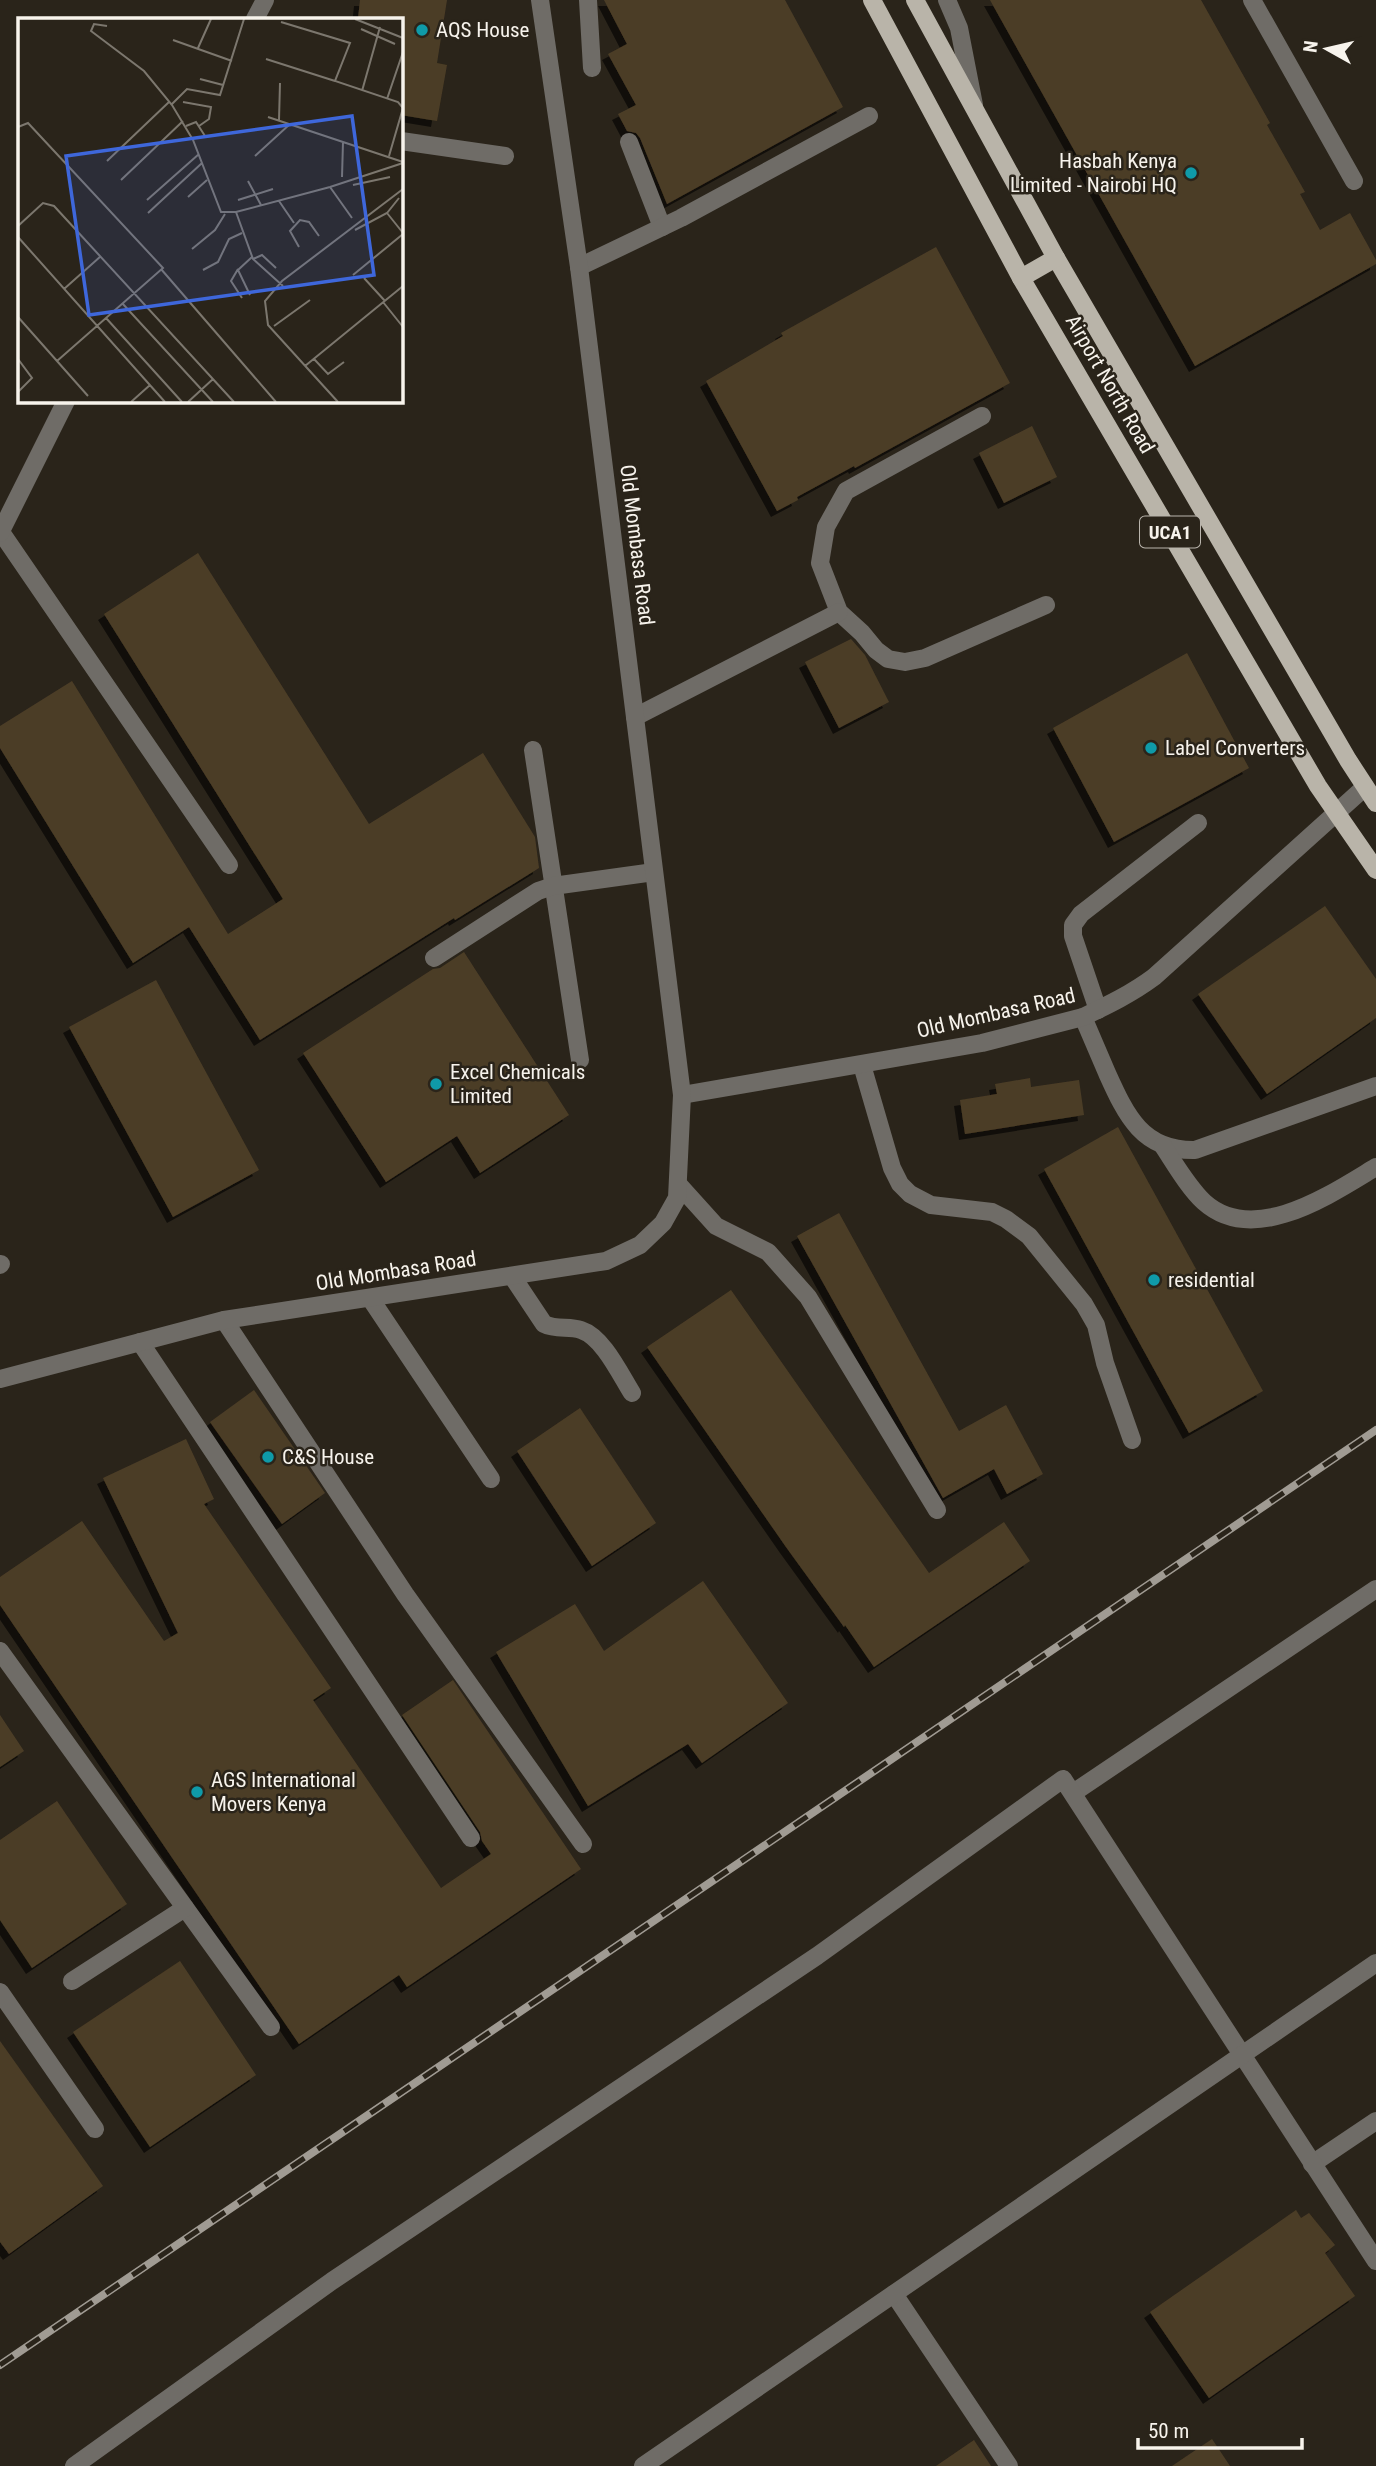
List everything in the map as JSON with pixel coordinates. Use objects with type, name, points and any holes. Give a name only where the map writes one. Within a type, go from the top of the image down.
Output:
[{"type":"main road","name":"Airport North Road","points":[[872,0],[1021,278],[1336,814]]},
{"type":"main road","name":"Airport North Road","points":[[915,0],[1056,258],[1365,787]]},
{"type":"main road","points":[[1021,278],[1056,258]]},
{"type":"main road","points":[[1365,787],[1376,803]]},
{"type":"main road","points":[[1336,814],[1376,870]]},
{"type":"lane","points":[[256,18],[265,0]]},
{"type":"lane","name":"Old Mombasa Road","points":[[0,1379],[224,1320],[606,1261],[640,1245],[663,1223],[677,1198],[682,1096],[579,267],[540,0]]},
{"type":"lane","points":[[588,0],[592,68]]},
{"type":"lane","points":[[947,0],[959,29],[975,110]]},
{"type":"lane","points":[[1252,0],[1354,181]]},
{"type":"lane","points":[[579,267],[662,228],[869,116]]},
{"type":"lane","points":[[402,141],[505,156]]},
{"type":"lane","points":[[629,142],[662,228]]},
{"type":"lane","points":[[65,402],[0,532],[229,865]]},
{"type":"lane","points":[[982,416],[846,491],[826,527],[820,563],[839,612],[888,659],[905,662],[925,658],[1046,605]]},
{"type":"lane","points":[[635,717],[839,612]]},
{"type":"lane","points":[[533,750],[580,1060]]},
{"type":"lane","name":"Old Mombasa Road","points":[[682,1096],[982,1043],[1091,1013],[1126,997],[1154,977],[1365,787]]},
{"type":"lane","points":[[1198,823],[1081,914],[1073,925],[1073,936],[1091,1013],[1121,1105],[1135,1126],[1163,1146],[1176,1151],[1195,1150],[1376,1087]]},
{"type":"lane","points":[[434,958],[525,899],[553,886],[654,872]]},
{"type":"lane","points":[[862,1066],[892,1168],[900,1185],[930,1205],[992,1212],[1006,1219],[1029,1236],[1084,1304],[1096,1325],[1105,1363],[1132,1440]]},
{"type":"lane","points":[[1163,1146],[1203,1201],[1215,1210],[1244,1219],[1260,1220],[1295,1211],[1320,1200],[1376,1167]]},
{"type":"lane","points":[[679,1185],[716,1226],[768,1252],[808,1297],[937,1510]]},
{"type":"lane","points":[[512,1276],[544,1324],[582,1330],[596,1337],[632,1393]]},
{"type":"lane","points":[[370,1298],[491,1479]]},
{"type":"lane","points":[[224,1320],[405,1594],[583,1844]]},
{"type":"lane","points":[[140,1342],[471,1838]]},
{"type":"lane","points":[[1073,1793],[1376,1589]]},
{"type":"lane","points":[[0,1651],[271,2027]]},
{"type":"lane","points":[[74,2466],[332,2281],[817,1956],[1063,1779],[1376,2261]]},
{"type":"lane","points":[[72,1981],[185,1908]]},
{"type":"lane","points":[[643,2466],[1376,1963]]},
{"type":"lane","points":[[0,1992],[95,2129]]},
{"type":"lane","points":[[1312,2164],[1376,2121]]},
{"type":"lane","points":[[894,2294],[1009,2466]]},
{"type":"building","points":[[360,0],[447,0],[437,63],[447,65],[437,121],[402,115],[402,18],[358,18]]},
{"type":"building","points":[[604,0],[785,0],[843,107],[667,204],[640,138],[636,133],[627,131],[618,114],[636,105],[608,54],[627,44]]},
{"type":"building","name":"Hasbah Kenya Limited - Nairobi HQ","points":[[990,0],[1201,0],[1270,123],[1267,125],[1305,192],[1300,194],[1320,230],[1350,213],[1376,264],[1195,366]]},
{"type":"building","points":[[936,247],[1010,383],[797,497],[798,500],[777,511],[706,381],[783,336],[781,333]]},
{"type":"building","points":[[1032,426],[1057,477],[1004,503],[979,453]]},
{"type":"building","points":[[198,553],[369,824],[483,753],[535,837],[539,868],[260,1040],[189,927],[133,963],[0,748],[0,726],[72,681],[228,934],[283,899],[104,614]]},
{"type":"building","points":[[851,639],[865,655],[889,702],[839,728],[805,662]]},
{"type":"building","name":"Label Converters","points":[[1187,653],[1249,768],[1114,842],[1053,728]]},
{"type":"building","points":[[1325,906],[1376,979],[1376,1018],[1267,1094],[1198,994]]},
{"type":"building","name":"Excel Chemicals Limited","points":[[464,952],[569,1115],[480,1173],[457,1136],[386,1182],[303,1053]]},
{"type":"building","points":[[156,980],[259,1170],[173,1217],[69,1027]]},
{"type":"building","points":[[1030,1078],[1031,1087],[1079,1080],[1084,1115],[965,1134],[960,1100],[997,1094],[995,1084]]},
{"type":"building","name":"residential","points":[[1118,1127],[1263,1391],[1189,1433],[1044,1169]]},
{"type":"building","points":[[839,1213],[959,1431],[1006,1405],[1043,1474],[1007,1494],[994,1469],[943,1498],[797,1236]]},
{"type":"building","points":[[731,1290],[929,1573],[1004,1522],[1030,1561],[874,1667],[786,1547],[647,1347]]},
{"type":"building","name":"C&S House","points":[[254,1390],[325,1493],[282,1524],[210,1422]]},
{"type":"building","points":[[580,1408],[656,1523],[592,1566],[517,1451]]},
{"type":"building","points":[[186,1439],[214,1499],[204,1504],[331,1688],[313,1700],[441,1888],[491,1854],[482,1841],[480,1832],[402,1715],[453,1680],[581,1869],[407,1987],[399,1975],[299,2044],[0,1605],[0,1577],[82,1521],[164,1641],[178,1633],[103,1478]]},
{"type":"building","points":[[703,1581],[788,1703],[702,1763],[688,1744],[588,1806],[496,1652],[575,1604],[604,1651]]},
{"type":"building","points":[[0,1715],[24,1751],[0,1767]]},
{"type":"building","points":[[57,1801],[127,1904],[32,1968],[0,1920],[0,1840]]},
{"type":"building","points":[[180,1961],[256,2075],[150,2147],[73,2032]]},
{"type":"building","points":[[0,2041],[103,2186],[9,2254],[0,2242]]},
{"type":"building","points":[[1296,2210],[1301,2218],[1309,2213],[1335,2245],[1325,2253],[1355,2296],[1209,2398],[1150,2312]]},
{"type":"building","points":[[1212,2439],[1230,2466],[1172,2466]]},
{"type":"building","points":[[974,2440],[991,2466],[936,2466]]},
{"type":"railway","points":[[0,2365],[1376,1430]]},
{"type":"place","name":"AQS House","points":[[422,30]]},
{"type":"place","name":"Hasbah Kenya Limited - Nairobi HQ","points":[[1191,173]]},
{"type":"place","name":"Label Converters","points":[[1151,748]]},
{"type":"place","name":"Excel Chemicals Limited","points":[[436,1084]]},
{"type":"place","name":"residential","points":[[1154,1280]]},
{"type":"place","name":"C&S House","points":[[268,1457]]},
{"type":"place","name":"AGS International Movers Kenya","points":[[197,1792]]}]
